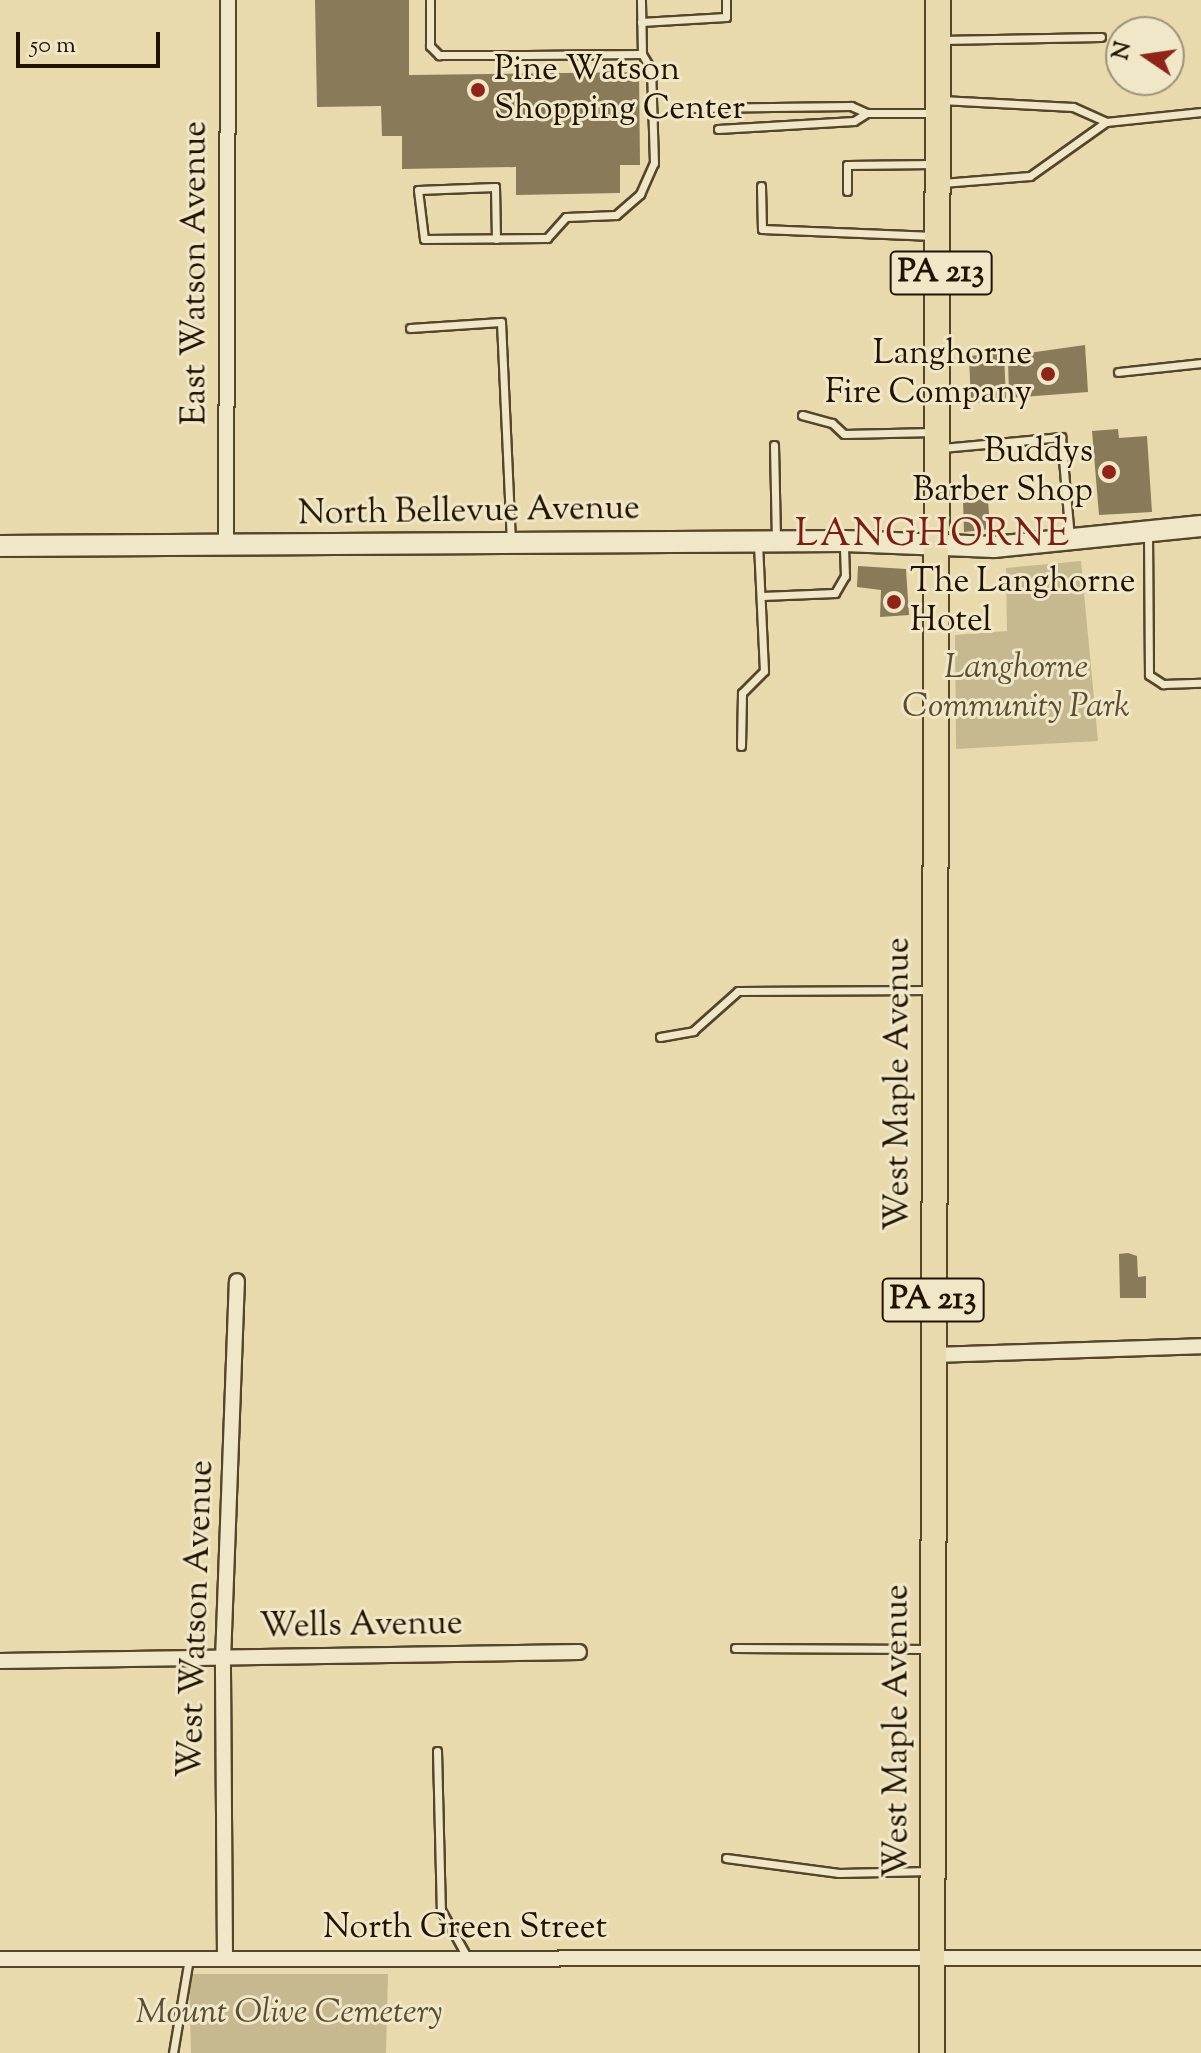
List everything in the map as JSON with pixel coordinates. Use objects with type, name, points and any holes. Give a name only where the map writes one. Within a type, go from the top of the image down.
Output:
[{"type":"main road","name":"PA 213","points":[[938,0],[938,546]]},
{"type":"main road","name":"West Maple Avenue","points":[[932,2053],[933,990],[938,546]]},
{"type":"street","name":"East Watson Avenue","points":[[226,547],[228,0]]},
{"type":"street","name":"North Bellevue Avenue","points":[[0,546],[226,547],[767,541],[938,546],[1070,539],[1201,526]]},
{"type":"street","name":"West Watson Avenue","points":[[225,1958],[223,1660],[237,1281]]},
{"type":"street","points":[[933,1355],[1201,1346]]},
{"type":"street","name":"Wells Avenue","points":[[0,1661],[223,1660],[579,1652]]},
{"type":"street","name":"North Green Street","points":[[0,1959],[1201,1958]]},
{"type":"lane","points":[[430,0],[430,46],[439,55],[642,54]]},
{"type":"lane","points":[[496,239],[495,187],[418,190],[424,239],[496,239],[547,238],[566,217],[616,215],[640,194],[654,163],[651,69],[642,54],[641,0]]},
{"type":"lane","points":[[641,22],[726,17],[726,0]]},
{"type":"lane","points":[[939,40],[1101,37]]},
{"type":"lane","points":[[695,108],[851,106],[867,113]]},
{"type":"lane","points":[[718,129],[854,121],[867,113],[939,106],[1073,107],[1106,122]]},
{"type":"lane","points":[[847,191],[847,165],[940,173],[1030,176],[1106,122],[1201,112]]},
{"type":"lane","points":[[761,186],[762,229],[940,236]]},
{"type":"lane","points":[[410,328],[501,322],[511,542]]},
{"type":"lane","points":[[1118,372],[1201,363]]},
{"type":"lane","points":[[802,415],[832,423],[844,434],[940,440],[1061,437],[1070,539]]},
{"type":"lane","points":[[741,746],[742,693],[764,671],[762,596],[774,445]]},
{"type":"lane","points":[[1148,531],[1149,675],[1163,684],[1201,683]]},
{"type":"lane","points":[[762,596],[835,593],[845,576],[844,541]]},
{"type":"lane","points":[[660,1037],[693,1031],[738,991],[933,990]]},
{"type":"lane","points":[[735,1648],[934,1649]]},
{"type":"lane","points":[[437,1751],[441,1910],[468,1959]]},
{"type":"lane","points":[[726,1858],[839,1873],[931,1871]]},
{"type":"lane","points":[[173,2053],[189,1958]]},
{"type":"green space","name":"Langhorne Community Park","points":[[1081,561],[1098,741],[956,749],[955,635],[1007,631],[1006,568]]},
{"type":"green space","name":"Mount Olive Cemetery","points":[[189,1974],[388,1974],[386,2053],[191,2053]]},
{"type":"building","name":"Pine Watson Shopping Center","points":[[315,0],[409,0],[409,75],[639,72],[640,165],[620,165],[620,193],[516,195],[516,167],[402,169],[402,136],[382,136],[381,106],[317,107]]},
{"type":"building","name":"Langhorne Fire Company","points":[[1085,345],[1088,392],[1009,398],[1008,356]]},
{"type":"building","points":[[1004,353],[1006,401],[971,403],[969,356]]},
{"type":"building","points":[[1118,429],[1119,438],[1147,436],[1152,512],[1099,515],[1092,431]]},
{"type":"building","points":[[988,499],[990,529],[964,532],[963,500]]},
{"type":"building","name":"The Langhorne Hotel","points":[[858,566],[906,569],[909,615],[880,617],[881,590],[857,587]]},
{"type":"building","points":[[1119,1254],[1137,1256],[1138,1277],[1146,1276],[1146,1298],[1120,1298]]},
{"type":"place","name":"Pine Watson Shopping Center","points":[[478,90]]},
{"type":"place","name":"Langhorne Fire Company","points":[[1048,374]]},
{"type":"place","name":"Buddys Barber Shop","points":[[1109,472]]},
{"type":"place","name":"The Langhorne Hotel","points":[[894,602]]},
{"type":"district","name":"LANGHORNE","points":[[933,537]]}]
